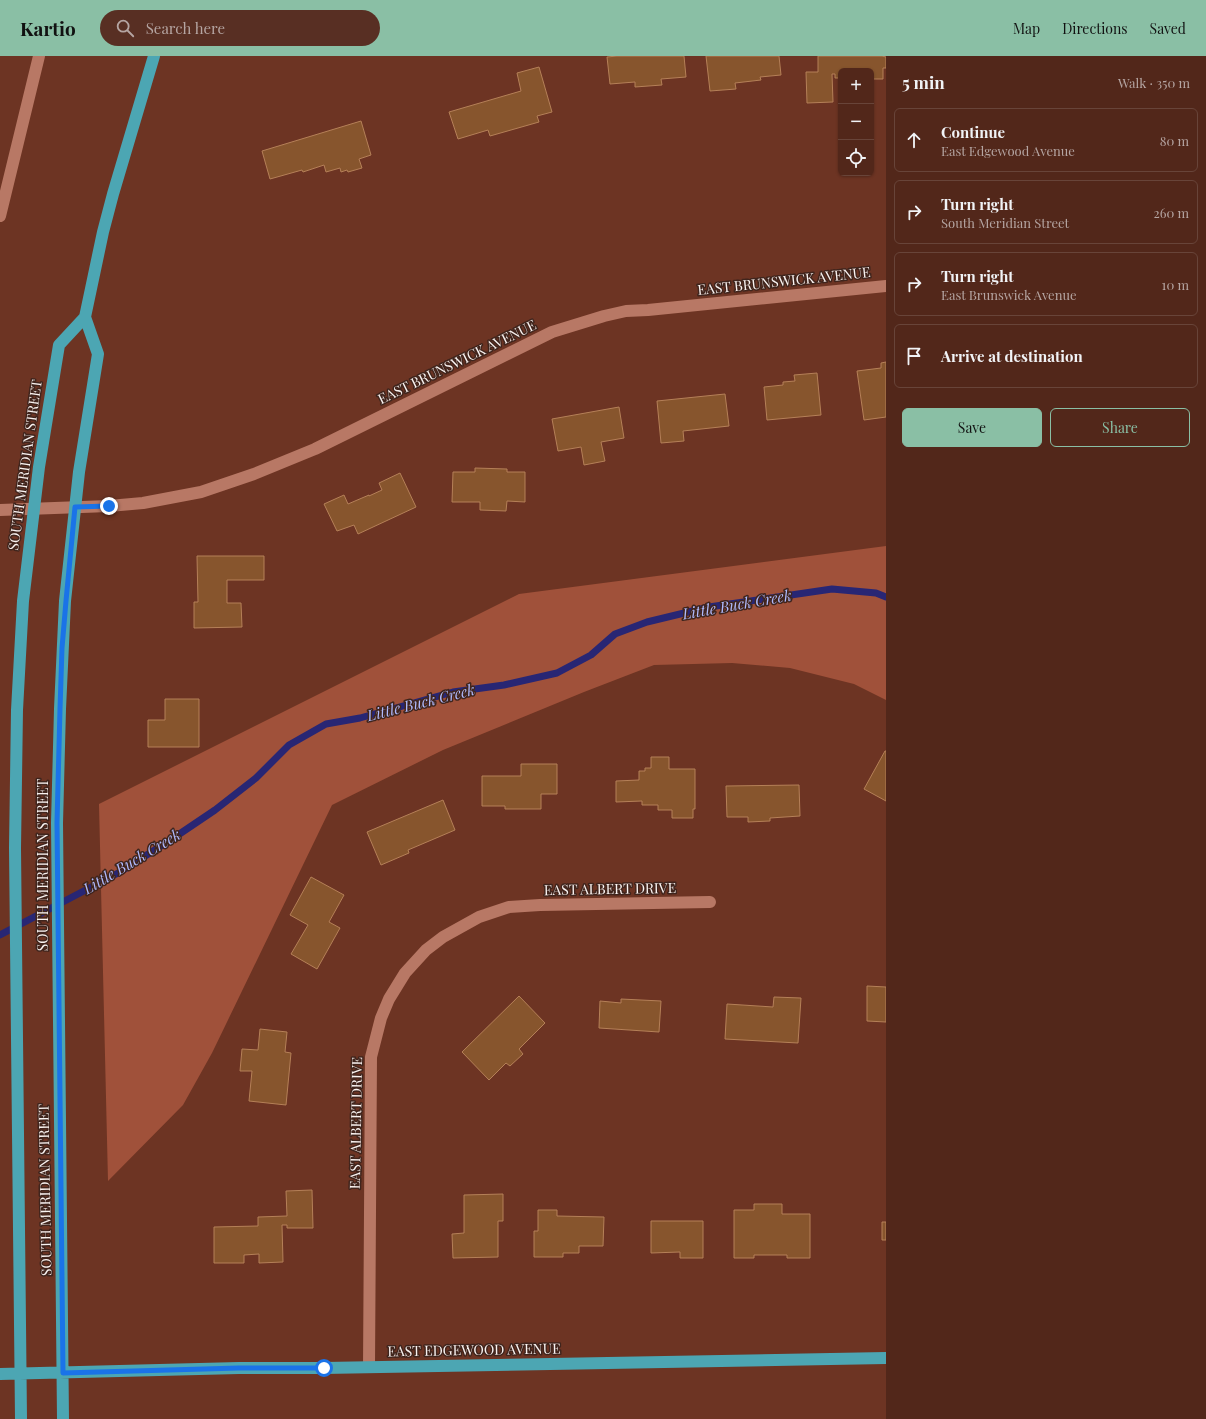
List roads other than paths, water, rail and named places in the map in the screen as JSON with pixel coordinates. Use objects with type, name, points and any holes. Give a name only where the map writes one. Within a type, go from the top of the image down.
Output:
[{"type":"main road","points":[[85,317],[103,232],[113,194],[154,56]]},
{"type":"main road","name":"SOUTH MERIDIAN STREET","points":[[21,1419],[15,848],[16,710],[19,652],[33,510],[45,424],[59,345],[85,317],[98,354],[79,472],[66,601],[62,648],[57,823],[63,1419]]},
{"type":"main road","name":"EAST EDGEWOOD AVENUE","points":[[0,1374],[239,1368],[886,1358]]},
{"type":"street","points":[[0,216],[39,56]]},
{"type":"street","name":"EAST BRUNSWICK AVENUE","points":[[0,510],[33,510],[143,503],[201,492],[254,474],[315,449],[552,332],[604,316],[637,310],[886,286]]},
{"type":"street","name":"EAST ALBERT DRIVE","points":[[369,1367],[371,1063],[373,1047],[381,1018],[399,981],[426,950],[443,937],[479,917],[509,908],[540,904],[710,902]]},
{"type":"waterway","name":"Little Buck Creek","points":[[0,935],[120,872],[175,837],[215,810],[256,778],[289,745],[326,724],[360,718],[453,692],[504,685],[557,673],[591,655],[615,634],[647,622],[709,607],[832,589],[876,593],[886,597]]}]
